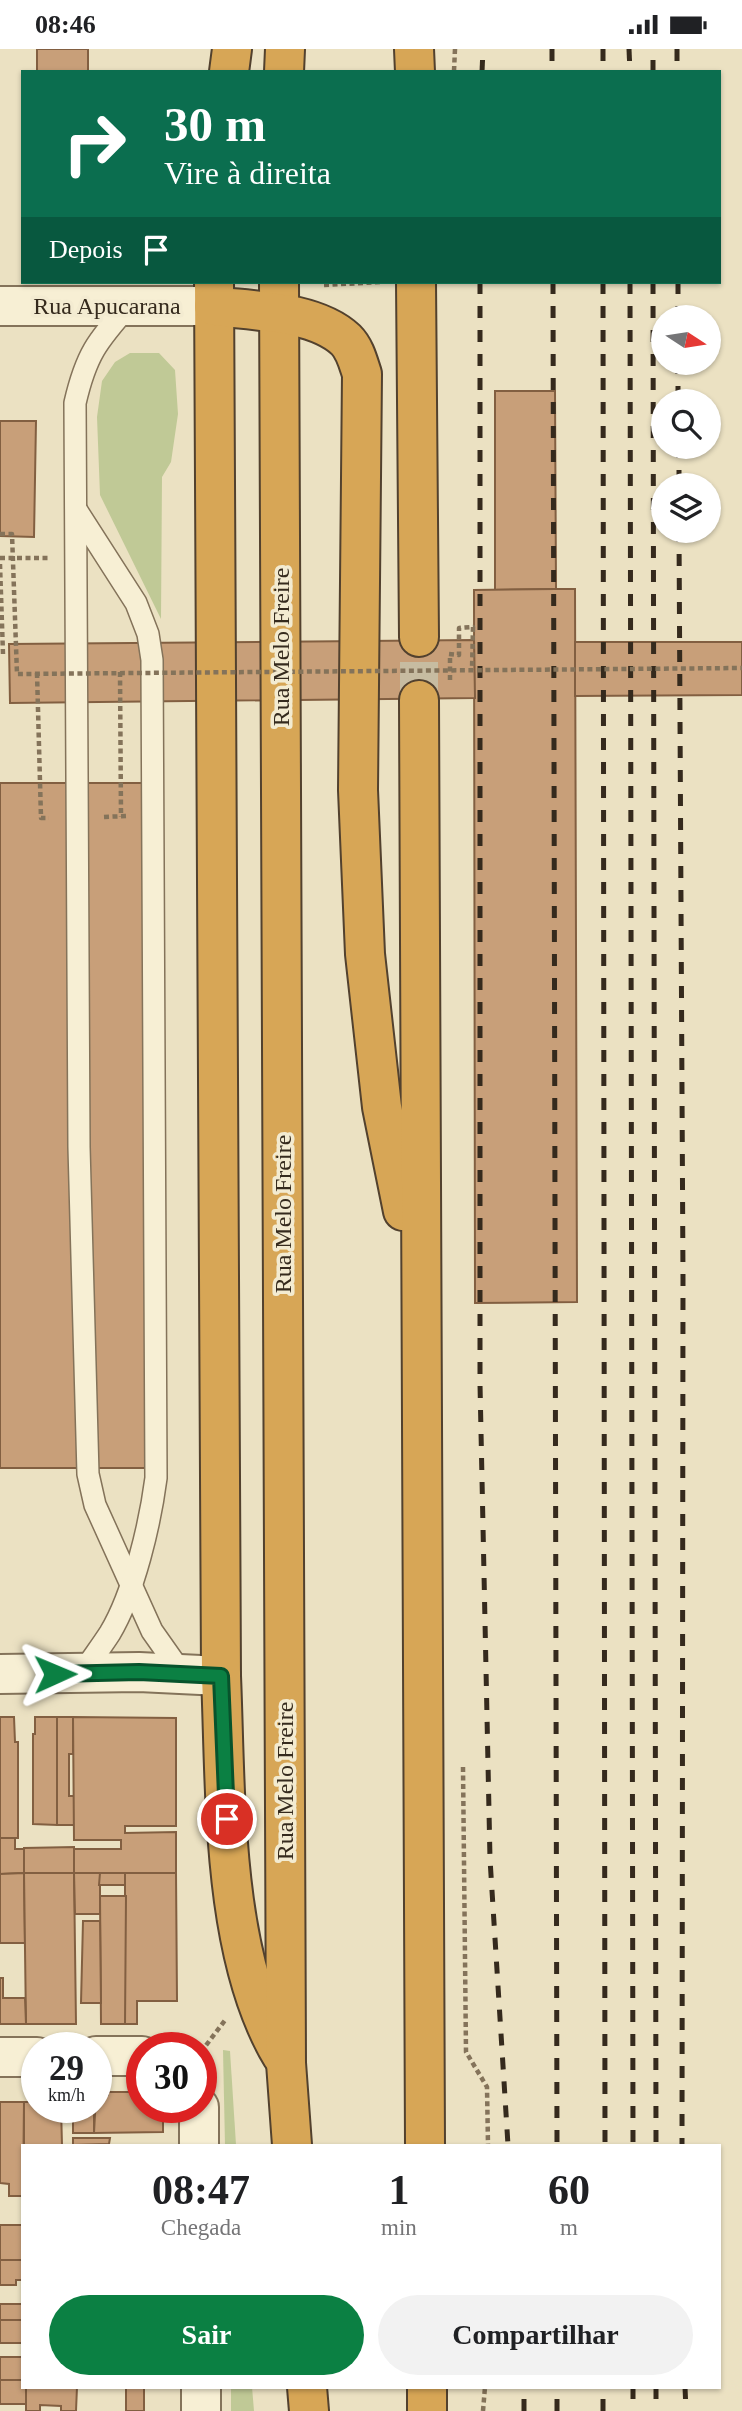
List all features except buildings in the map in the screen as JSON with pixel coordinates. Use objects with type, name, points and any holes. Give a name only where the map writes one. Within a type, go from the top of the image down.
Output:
[{"type":"highway","points":[[229,70],[232,49]]},
{"type":"highway","points":[[284,70],[285,49]]},
{"type":"highway","points":[[414,49],[415,70]]},
{"type":"highway","points":[[416,284],[419,637]]},
{"type":"highway","points":[[286,2063],[268,2033],[251,1988],[235,1905],[227,1819],[221,1676],[214,294],[279,298],[345,339],[357,358],[362,375],[358,790],[365,954],[382,1107],[419,1294]]},
{"type":"highway","name":"Rua Melo Freire","points":[[279,298],[286,2063],[292,2144]]},
{"type":"highway","points":[[419,700],[419,1294],[425,2144]]},
{"type":"highway","points":[[307,2389],[309,2411]]},
{"type":"highway","points":[[427,2389],[427,2411]]},
{"type":"street","name":"Rua Apucarana","points":[[0,306],[129,305],[214,294]]},
{"type":"street","points":[[0,1674],[139,1672],[221,1676]]},
{"type":"street","points":[[0,2057],[21,2057]]},
{"type":"street","points":[[199,2123],[199,2144]]},
{"type":"street","points":[[201,2389],[201,2411]]},
{"type":"lane","points":[[129,305],[100,337],[83,370],[75,403],[79,1134],[88,1473],[95,1505],[152,1631],[183,1675]]},
{"type":"lane","points":[[77,511],[136,603],[148,634],[152,660],[156,1478],[151,1517],[131,1584],[111,1631],[82,1674]]},
{"type":"path","points":[[454,49],[454,70]]},
{"type":"path","points":[[0,534],[12,534],[17,674],[742,668]]},
{"type":"path","points":[[0,558],[77,557]]},
{"type":"path","points":[[0,564],[3,654],[0,654]]},
{"type":"path","points":[[459,655],[459,628],[473,627],[472,670]]},
{"type":"path","points":[[120,672],[121,817]]},
{"type":"path","points":[[37,673],[41,818]]},
{"type":"path","points":[[484,2411],[485,2389]]},
{"type":"green space","points":[[130,353],[159,353],[175,370],[178,414],[171,462],[162,477],[161,619],[100,495],[97,417],[102,381],[115,362]]},
{"type":"green space","points":[[223,2050],[230,2051],[236,2144],[225,2144]]},
{"type":"green space","points":[[231,2389],[252,2389],[254,2411],[231,2411]]},
{"type":"tunnel","points":[[419,637],[419,700]]},
{"type":"railway","points":[[482,70],[483,49]]},
{"type":"railway","points":[[552,49],[552,70]]},
{"type":"railway","points":[[603,49],[603,70]]},
{"type":"railway","points":[[629,49],[630,70]]},
{"type":"railway","points":[[653,49],[653,70]]},
{"type":"railway","points":[[677,49],[677,70]]},
{"type":"railway","points":[[480,284],[480,1384],[490,1859],[508,2144]]},
{"type":"railway","points":[[553,284],[557,2144]]},
{"type":"railway","points":[[603,284],[605,2144]]},
{"type":"railway","points":[[630,284],[633,2144]]},
{"type":"railway","points":[[653,284],[656,2144]]},
{"type":"railway","points":[[678,284],[678,305]]},
{"type":"railway","points":[[678,375],[678,389]]},
{"type":"railway","points":[[679,459],[679,473]]},
{"type":"railway","points":[[679,543],[683,1279],[682,2144]]},
{"type":"railway","points":[[524,2389],[524,2411]]},
{"type":"railway","points":[[557,2389],[557,2411]]},
{"type":"railway","points":[[603,2389],[603,2411]]},
{"type":"railway","points":[[633,2389],[633,2411]]},
{"type":"railway","points":[[656,2389],[656,2411]]},
{"type":"railway","points":[[685,2389],[686,2411]]},
{"type":"route","points":[[55,1674],[139,1672],[221,1676],[227,1819]]}]
